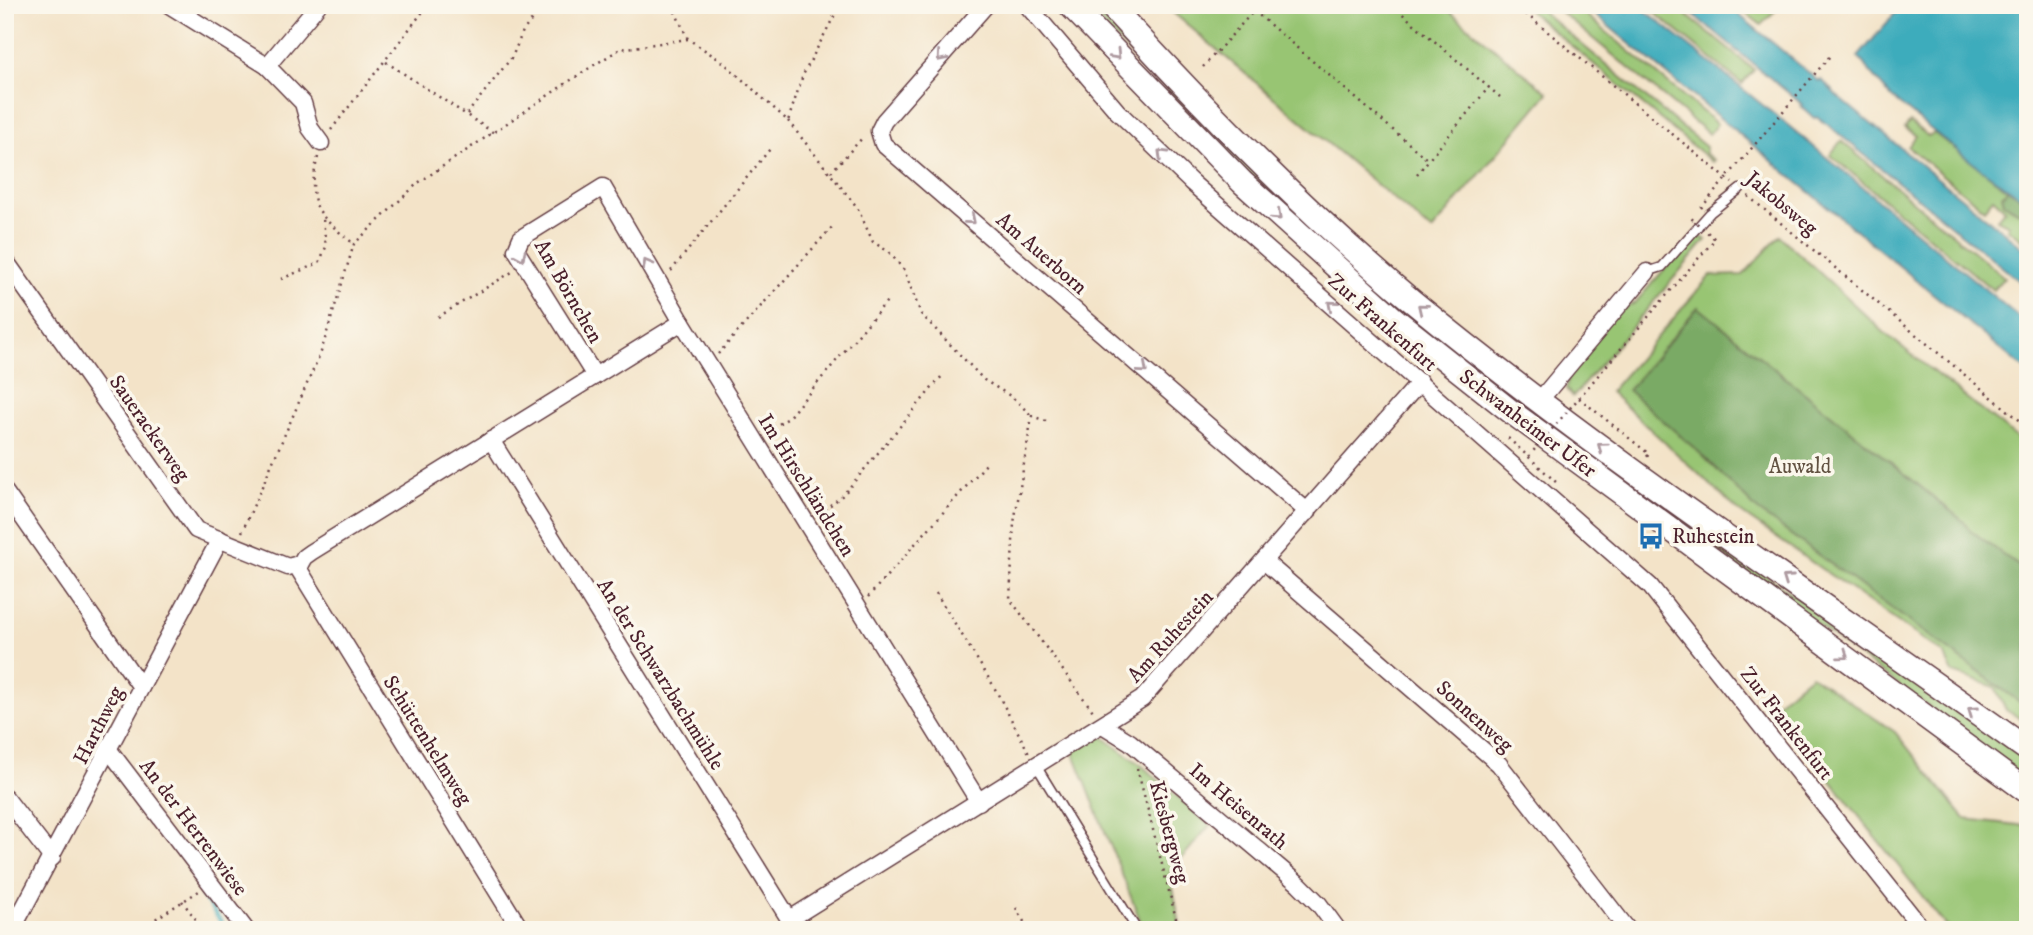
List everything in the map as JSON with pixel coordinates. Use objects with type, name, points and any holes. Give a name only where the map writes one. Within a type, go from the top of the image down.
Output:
[{"type":"main road","name":"Schwanheimer Ufer","points":[[1070,5],[1242,182],[1403,326],[1514,414],[1793,616],[2028,792]]},
{"type":"main road","name":"Schwanheimer Ufer","points":[[1110,5],[1206,109],[1283,186],[1411,299],[1539,401],[2028,751]]},
{"type":"street","points":[[169,5],[267,66],[303,103],[310,128],[321,143]]},
{"type":"street","points":[[267,66],[318,5]]},
{"type":"street","points":[[879,131],[986,5]]},
{"type":"street","name":"Zur Frankenfurt","points":[[1027,5],[1117,111],[1191,182],[1650,586],[1923,930]]},
{"type":"street","name":"Am Auerborn","points":[[879,131],[883,144],[1308,512]]},
{"type":"street","name":"Im Hirschländchen","points":[[603,187],[682,323],[979,802]]},
{"type":"street","name":"Am Börnchen","points":[[595,376],[516,250],[521,238],[603,187]]},
{"type":"street","name":"Sauerackerweg","points":[[5,260],[196,530],[288,567],[299,568]]},
{"type":"street","points":[[1539,401],[1647,272]]},
{"type":"street","points":[[299,568],[311,552],[682,323]]},
{"type":"street","name":"Am Ruhestein","points":[[793,924],[979,802],[1104,726],[1142,699],[1265,562],[1420,382]]},
{"type":"street","name":"An der Schwarzbachmühle","points":[[491,440],[793,924]]},
{"type":"street","points":[[5,492],[141,687]]},
{"type":"street","name":"Harthweg","points":[[12,930],[220,539]]},
{"type":"street","name":"Sonnenweg","points":[[1265,562],[1499,764],[1628,930]]},
{"type":"street","name":"Schüttenhelmweg","points":[[299,568],[521,930]]},
{"type":"street","name":"Im Heisenrath","points":[[1104,726],[1130,741],[1299,884],[1319,904],[1338,930]]},
{"type":"street","name":"An der Herrenwiese","points":[[109,750],[246,930]]},
{"type":"street","points":[[5,797],[51,858]]},
{"type":"lane","points":[[1647,272],[1662,267],[1710,213],[1740,189]]},
{"type":"lane","points":[[1037,767],[1137,930]]},
{"type":"path","points":[[281,279],[319,263],[326,247],[323,219],[310,185],[321,143],[428,5]]},
{"type":"path","points":[[467,114],[512,57],[523,31],[544,5]]},
{"type":"path","points":[[672,5],[688,39],[723,62],[788,121],[831,172],[857,207],[873,242],[889,252],[904,270],[921,314],[984,380],[1012,397],[1032,415],[1046,421]]},
{"type":"path","points":[[788,121],[803,75],[840,5]]},
{"type":"path","points":[[1203,67],[1259,5]]},
{"type":"path","points":[[1392,5],[1500,97]]},
{"type":"path","name":"Jakobsweg","points":[[1515,5],[2028,427]]},
{"type":"path","points":[[1254,11],[1428,160]]},
{"type":"path","points":[[220,539],[241,535],[321,352],[354,244],[418,183],[620,49],[688,39]]},
{"type":"path","points":[[1701,208],[1830,56]]},
{"type":"path","points":[[386,61],[494,133]]},
{"type":"path","points":[[1417,174],[1489,87]]},
{"type":"path","points":[[831,172],[865,135],[879,131]]},
{"type":"path","points":[[660,285],[770,149]]},
{"type":"path","points":[[1529,456],[1715,239],[1691,218]]},
{"type":"path","points":[[323,219],[354,244]]},
{"type":"path","points":[[708,365],[832,226]]},
{"type":"path","points":[[438,317],[524,264]]},
{"type":"path","points":[[754,439],[787,419],[887,301]]},
{"type":"path","points":[[806,524],[843,495],[942,376]]},
{"type":"path","points":[[1579,398],[1648,454]]},
{"type":"path","points":[[1032,415],[1014,523],[1010,598],[1104,726]]},
{"type":"path","points":[[857,606],[881,586],[987,463]]},
{"type":"path","points":[[936,593],[993,685],[1037,767]]},
{"type":"path","name":"Kiesbergweg","points":[[1130,741],[1179,930]]},
{"type":"path","points":[[138,930],[182,901],[204,930]]},
{"type":"path","points":[[1016,908],[1029,930]]},
{"type":"green space","points":[[1083,5],[1095,5],[1487,373],[1484,378],[1369,286],[1284,210]]},
{"type":"green space","points":[[1164,5],[1442,5],[1548,93],[1432,231]]},
{"type":"green space","points":[[1522,5],[1534,5],[1706,147],[1706,154],[1714,160],[1712,162]]},
{"type":"green space","points":[[1552,5],[1574,5],[1717,124],[1709,134]]},
{"type":"green space","points":[[1645,5],[1674,5],[1754,70],[1742,84]]},
{"type":"green space","points":[[1736,5],[1781,5],[1761,25]]},
{"type":"green space","points":[[1910,122],[1929,137],[1934,133],[2007,189],[2003,195],[2010,207],[2028,217],[2028,244],[2007,228],[2009,225],[1997,219],[2005,209],[1993,198],[1984,209],[1908,147],[1916,136],[1905,128]]},
{"type":"green space","points":[[1841,141],[2004,277],[1993,290],[1830,155]]},
{"type":"green space","points":[[2007,189],[2028,202],[2028,217],[2004,203],[2002,195]]},
{"type":"green space","points":[[1696,233],[1706,240],[1573,397],[1566,389],[1571,369],[1614,313],[1635,303]]},
{"type":"green space","points":[[1780,236],[1887,335],[2017,438],[2028,453],[2028,723],[2006,710],[1995,687],[1953,673],[1944,654],[1741,513],[1610,392],[1710,276],[1743,275]]},
{"type":"green space","name":"Auwald","points":[[1698,307],[1963,521],[1969,529],[2028,573],[2028,708],[1757,510],[1701,454],[1628,390]]},
{"type":"green space","points":[[1558,428],[2028,761],[2028,781],[1555,431]]},
{"type":"green space","points":[[1811,675],[1895,732],[1965,819],[2027,826],[2028,930],[1949,930],[1772,706]]},
{"type":"green space","points":[[1100,735],[1141,765],[1210,825],[1170,872],[1181,930],[1144,930],[1073,751]]},
{"type":"water","points":[[1583,5],[1638,5],[2021,319],[2028,321],[2028,372]]},
{"type":"water","points":[[1681,5],[1727,5],[1820,82],[1822,80],[1837,96],[2028,252],[2028,288],[1818,117],[1814,118],[1802,104]]},
{"type":"water","points":[[1902,5],[2028,5],[2028,202],[1978,167],[1892,98],[1858,57]]},
{"type":"waterway","points":[[202,895],[227,930]]},
{"type":"place","name":"Ruhestein","points":[[1651,536]]}]
